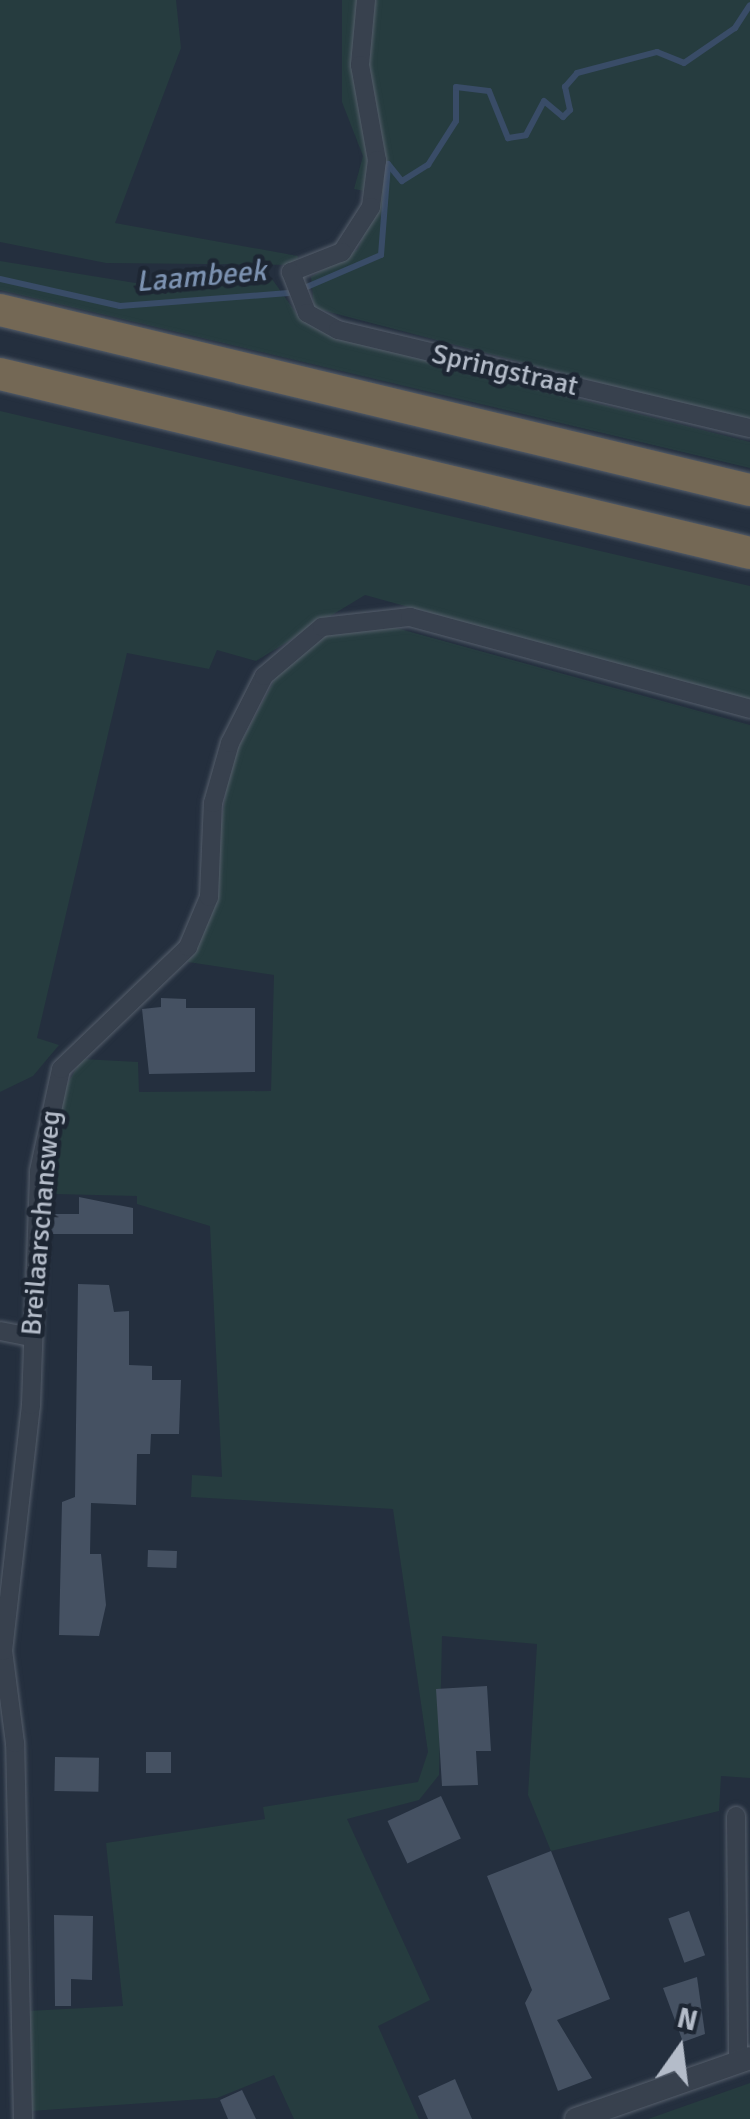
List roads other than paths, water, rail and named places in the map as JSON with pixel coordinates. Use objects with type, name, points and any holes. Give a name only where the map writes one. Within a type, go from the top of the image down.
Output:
[{"type":"highway","points":[[0,310],[750,490]]},
{"type":"highway","points":[[0,374],[750,553]]},
{"type":"street","name":"Springstraat","points":[[366,0],[360,66],[377,160],[372,207],[342,252],[291,272],[307,314],[338,330],[750,428]]},
{"type":"street","name":"Breilaarschansweg","points":[[23,2119],[15,1743],[2,1651],[32,1405],[30,1337],[52,1092],[76,1049],[188,947],[208,898],[213,803],[230,743],[264,676],[297,641],[342,618],[410,617],[750,710]]},
{"type":"street","points":[[0,1332],[30,1337]]},
{"type":"street","points":[[576,2119],[744,2060],[736,1816]]},
{"type":"waterway","name":"Laambeek","points":[[302,289],[381,255],[388,164],[402,181],[428,165],[456,121],[456,87],[489,91],[508,138],[526,135],[544,101],[563,117],[570,110],[565,87],[577,73],[657,52],[684,63],[735,28],[750,5]]},
{"type":"waterway","name":"Laambeek","points":[[0,279],[120,306],[288,293]]}]
